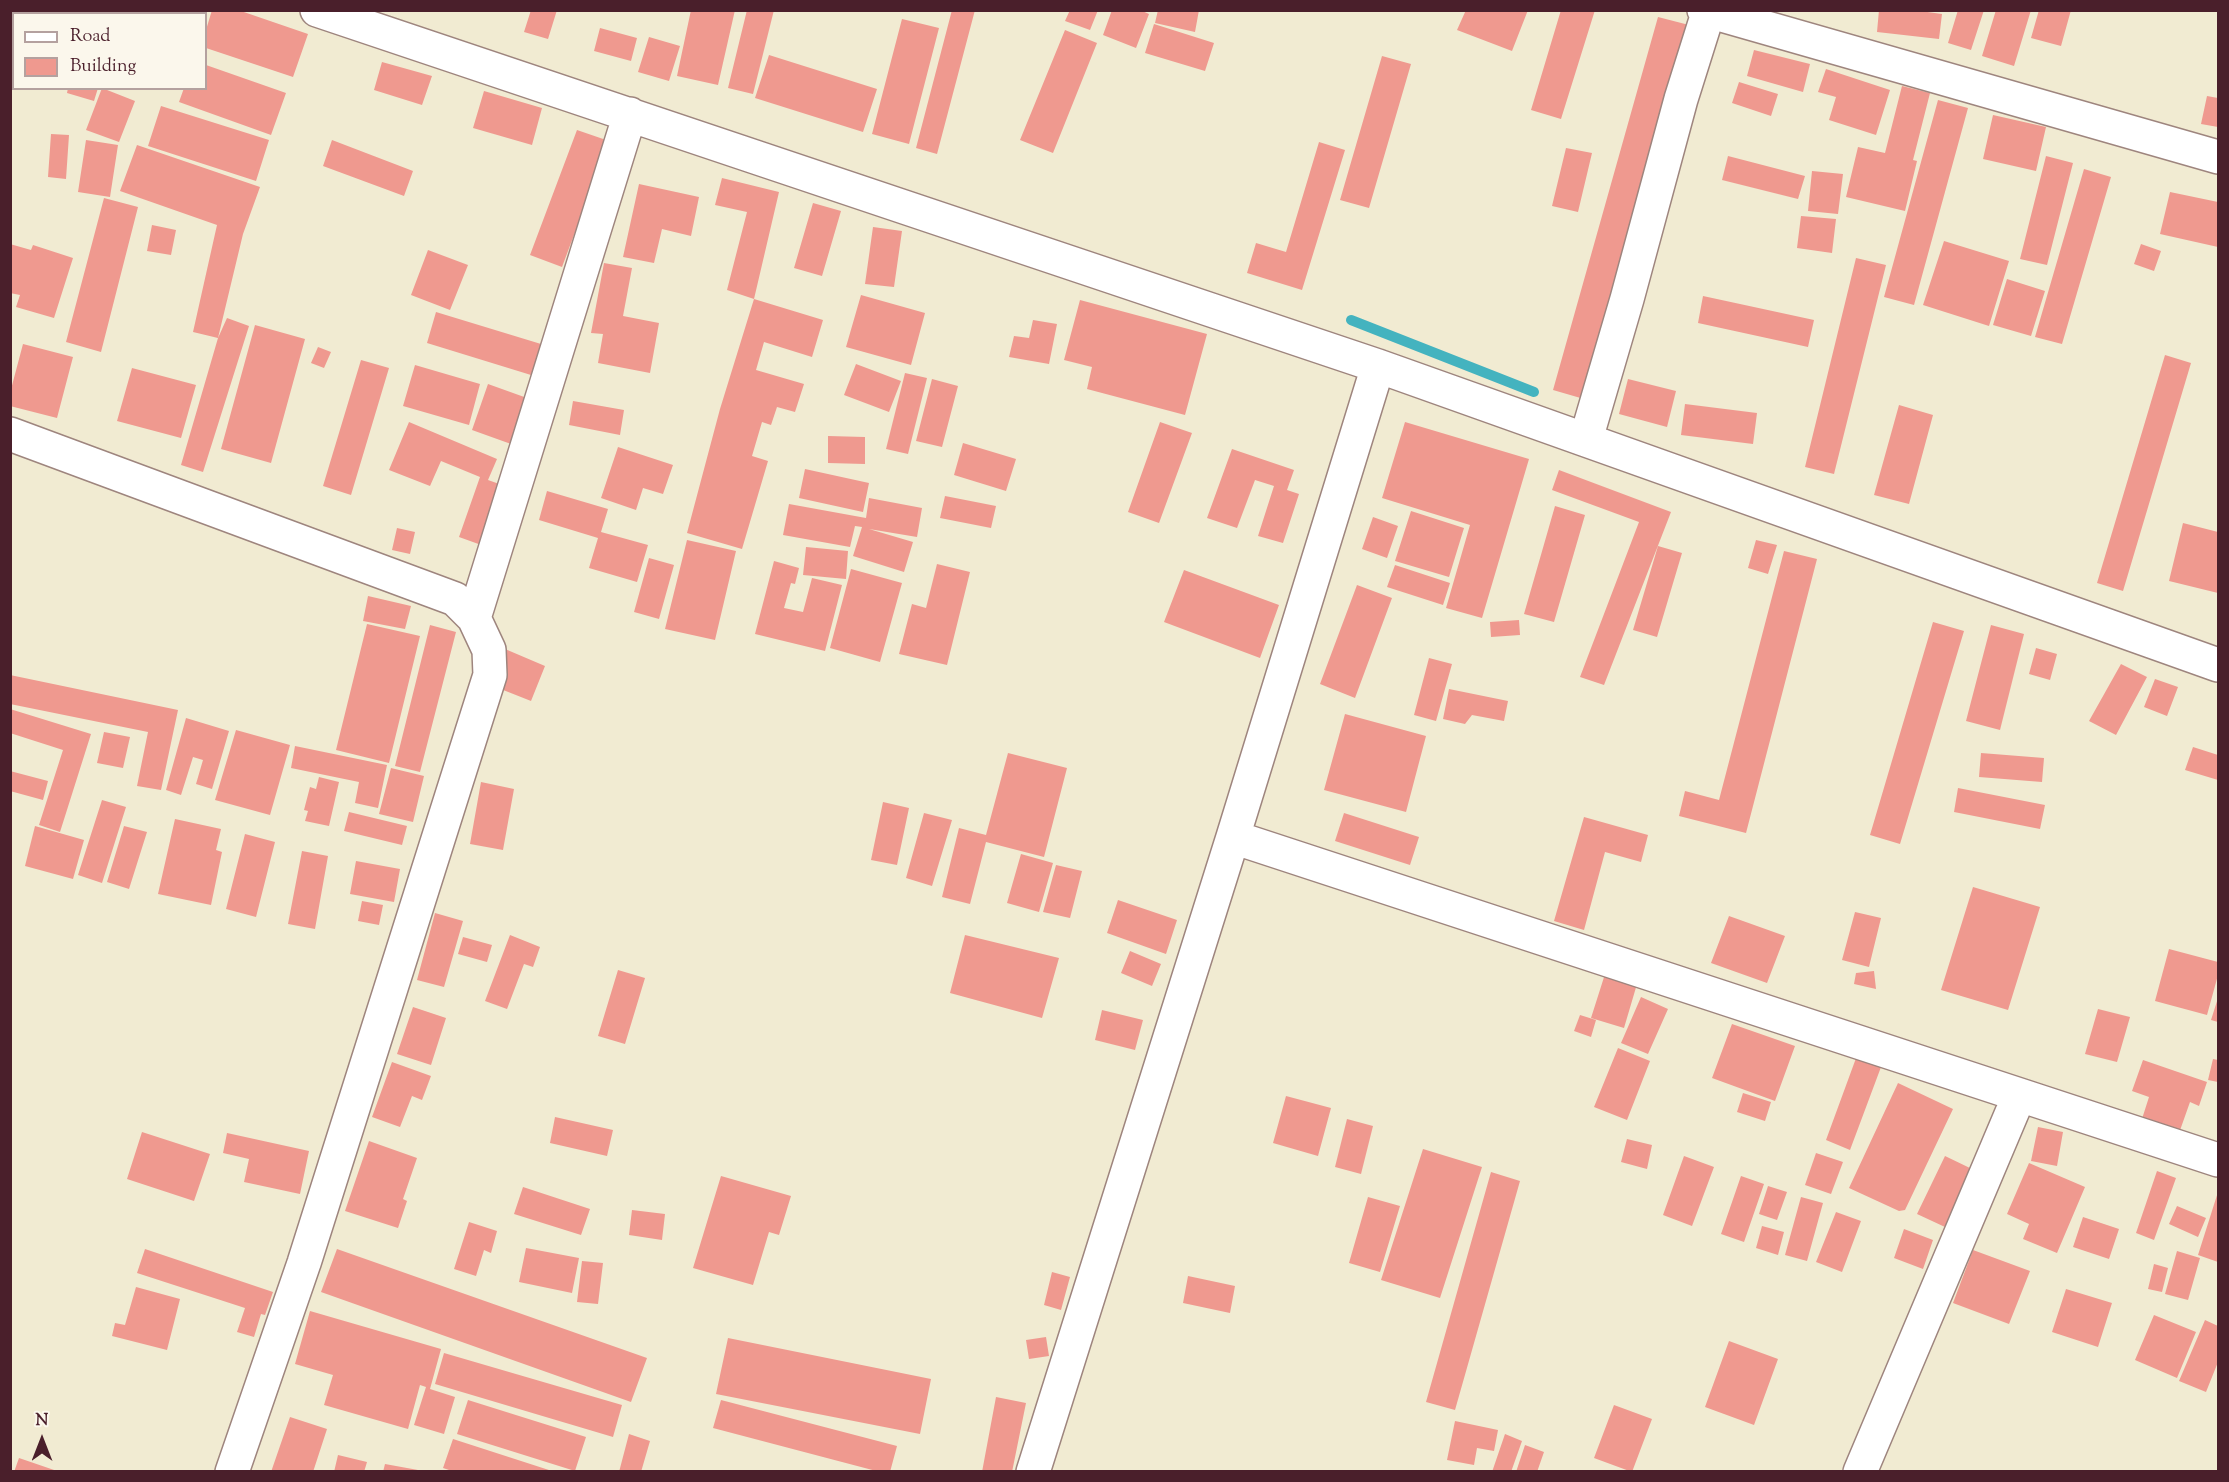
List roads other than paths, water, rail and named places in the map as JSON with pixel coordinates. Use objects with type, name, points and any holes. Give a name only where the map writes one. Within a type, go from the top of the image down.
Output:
[{"type":"street","points":[[317,10],[1378,366],[2218,665]]},
{"type":"street","points":[[1586,440],[1707,11],[2218,158]]},
{"type":"street","points":[[474,618],[630,114]]},
{"type":"street","points":[[1033,1472],[1233,837],[1378,366]]},
{"type":"street","points":[[10,434],[455,599],[474,618],[489,650],[490,675],[304,1263],[232,1472]]},
{"type":"street","points":[[1233,837],[2218,1160]]},
{"type":"street","points":[[1860,1472],[2019,1096]]},
{"type":"waterway","points":[[1351,320],[1534,392]]}]
